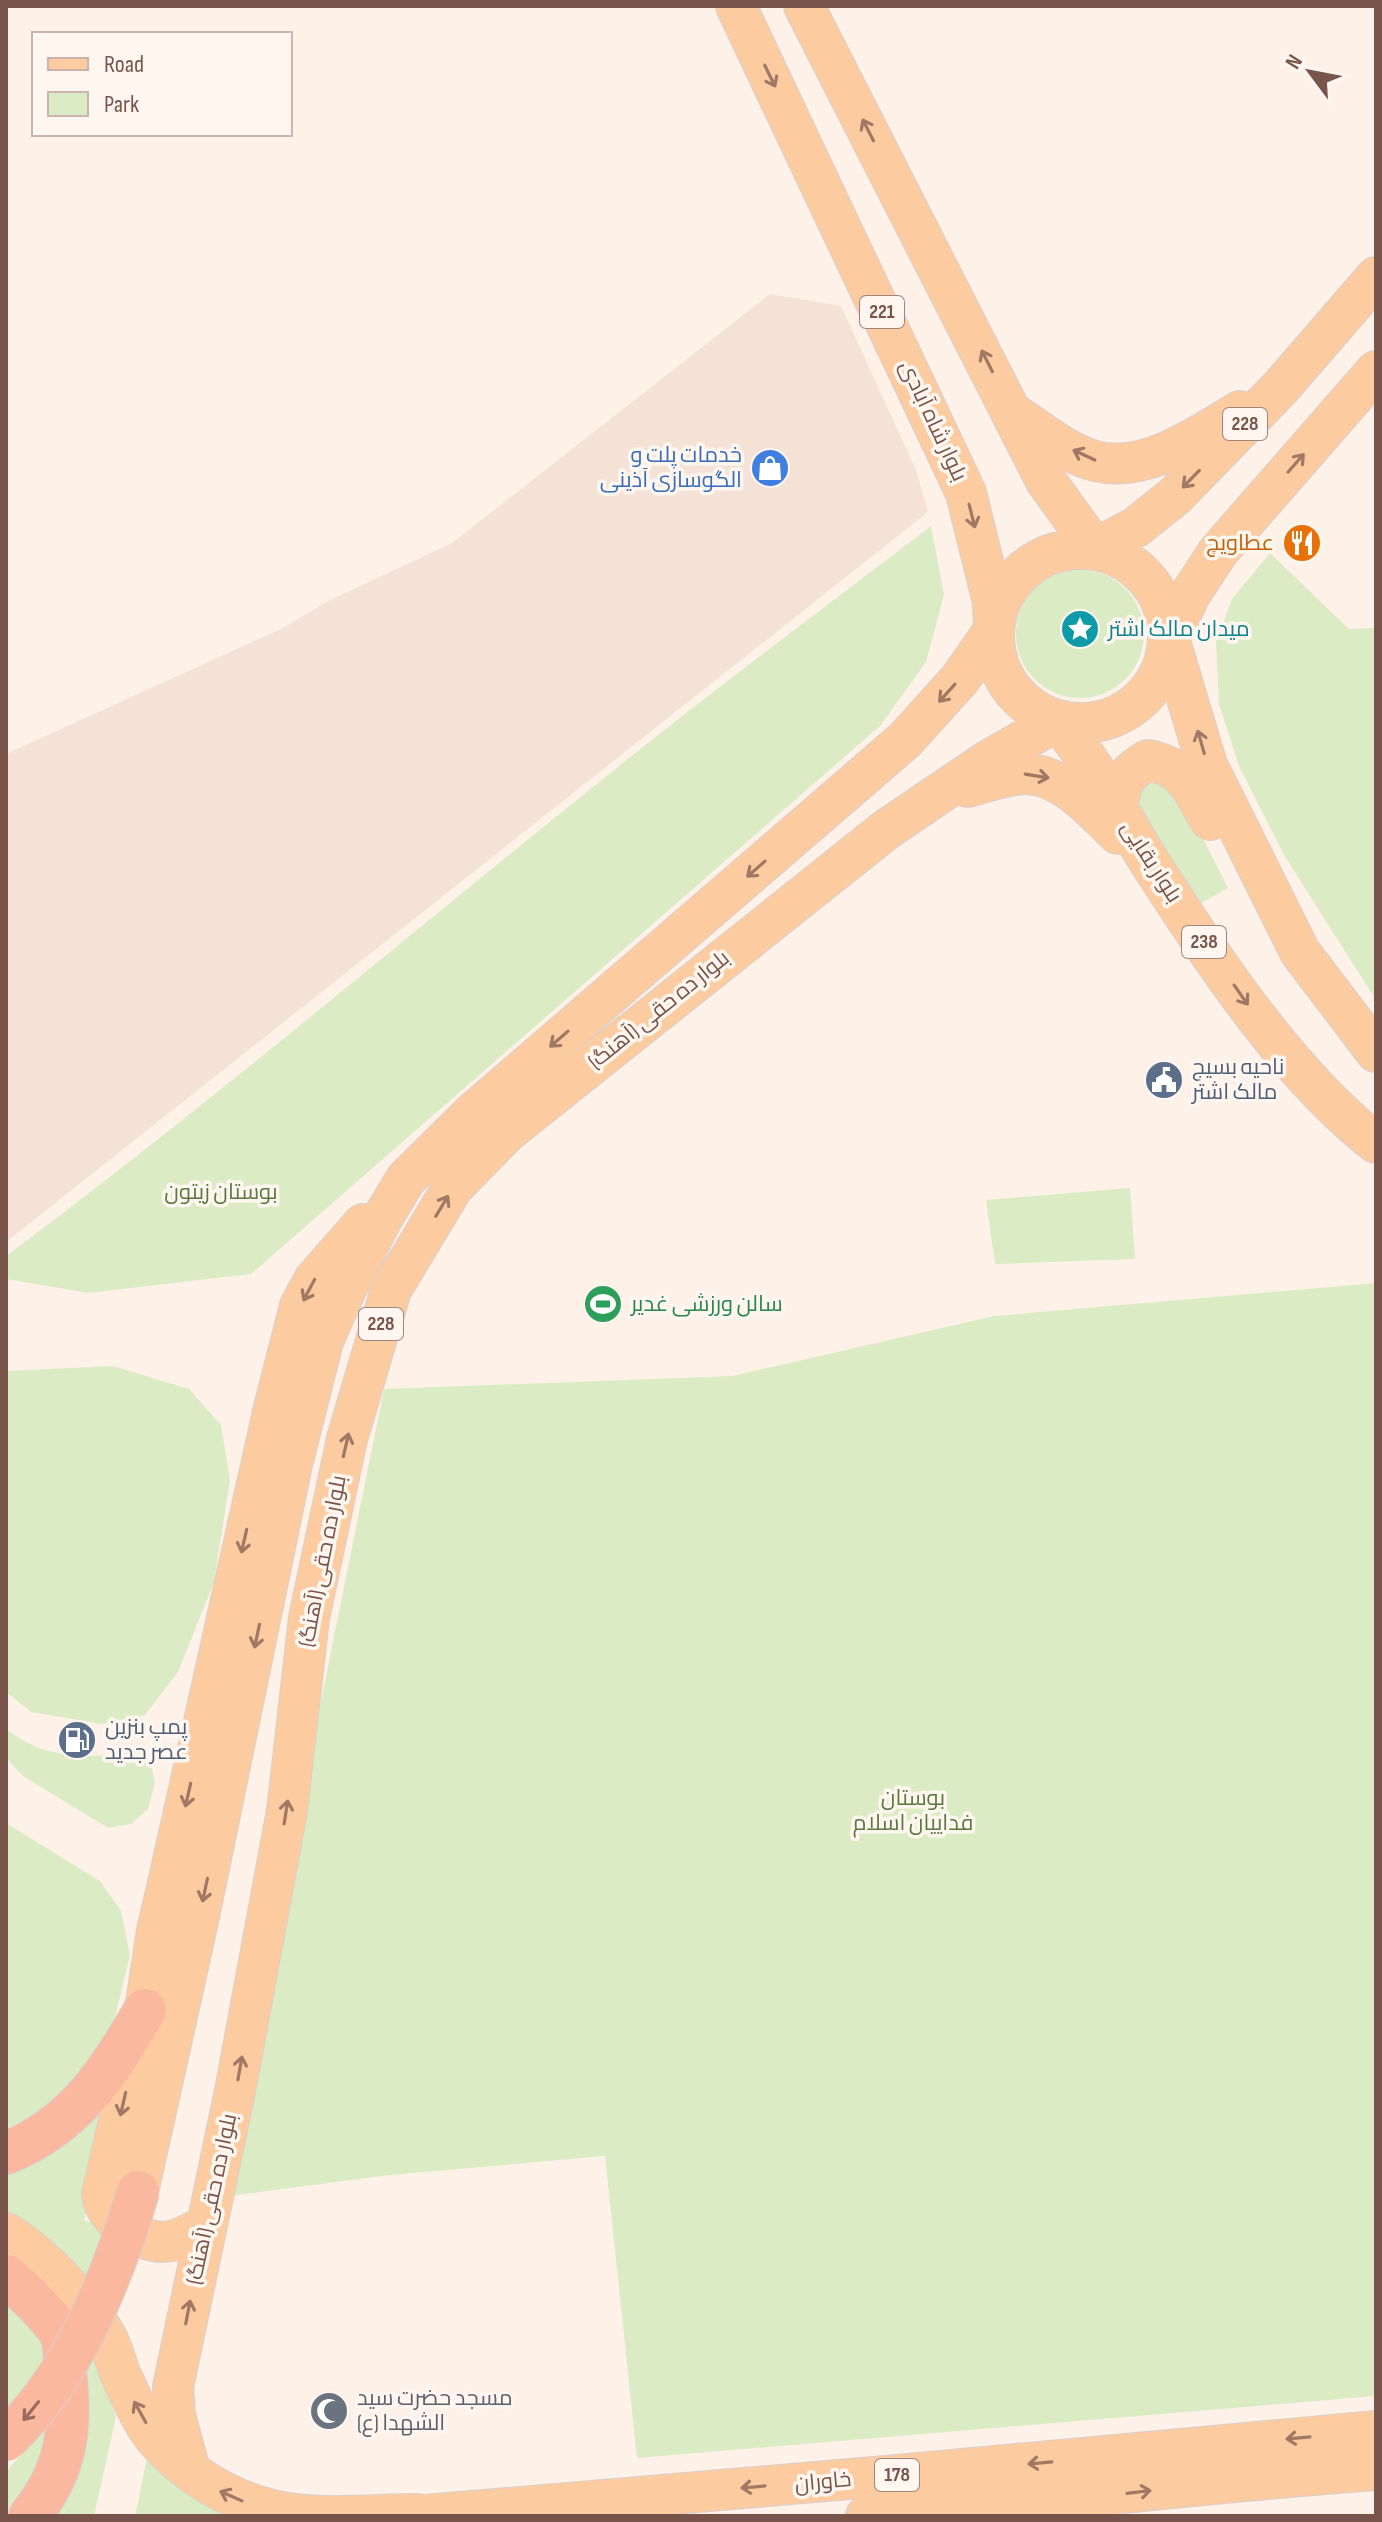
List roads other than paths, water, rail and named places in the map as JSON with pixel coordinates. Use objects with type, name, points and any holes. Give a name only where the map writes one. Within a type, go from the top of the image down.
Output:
[{"type":"highway","points":[[6,2153],[22,2147],[69,2116],[113,2066],[145,2010]]},
{"type":"highway","points":[[6,2440],[49,2389],[80,2339],[106,2287],[138,2192]]},
{"type":"highway","points":[[6,2276],[33,2301],[61,2335],[68,2399],[68,2429],[59,2469],[30,2516]]},
{"type":"main road","name":"بلوار شاه آبادی","points":[[736,6],[847,235],[966,493],[993,602],[994,630]]},
{"type":"main road","points":[[804,6],[1046,481],[1095,549]]},
{"type":"main road","name":"228","points":[[1095,549],[1136,527],[1175,496],[1281,387],[1376,277]]},
{"type":"main road","points":[[1335,325],[1328,347],[1335,367],[1352,376],[1376,372]]},
{"type":"main road","points":[[1300,952],[1207,765],[1169,638],[1166,613],[1156,590],[1140,571],[1119,557],[1095,549],[1071,549],[1047,555],[1027,568],[1010,585],[999,607],[994,630],[995,654],[1003,677],[1026,704],[1057,721],[1083,724],[1110,719],[1133,707],[1152,688],[1164,664],[1169,638],[1191,593],[1218,552],[1376,372]]},
{"type":"main road","points":[[1014,414],[1062,445],[1094,461],[1118,464],[1147,460],[1202,433],[1281,387]]},
{"type":"main road","name":"بلوار ده حقی (آهنگ)","points":[[138,2192],[195,1936],[292,1464],[323,1341],[347,1287],[399,1191],[406,1179],[473,1113],[905,740],[960,679],[994,630]]},
{"type":"main road","name":"بلوار ده حقی (آهنگ)","points":[[190,2471],[175,2415],[173,2387],[235,2091],[287,1811],[309,1618],[347,1439],[391,1290],[453,1187],[507,1132],[887,829],[989,760],[1057,721]]},
{"type":"main road","name":"بلوار بقایی","points":[[1057,721],[1091,762],[1154,870],[1254,1013],[1301,1071],[1361,1132],[1376,1143]]},
{"type":"main road","points":[[1117,809],[1121,785],[1129,771],[1148,760],[1168,764],[1185,778],[1256,894],[1376,1052]]},
{"type":"main road","points":[[887,829],[960,790],[1002,777],[1026,774],[1055,780],[1090,807],[1154,870]]},
{"type":"main road","points":[[205,2226],[178,2240],[162,2242],[143,2238],[119,2223],[103,2205],[102,2194],[145,2010],[157,1931],[274,1408],[300,1306],[314,1280],[338,1250],[399,1191]]},
{"type":"main road","points":[[6,2233],[25,2244],[80,2302],[107,2338],[123,2381],[153,2436],[190,2471],[221,2492],[274,2511],[299,2515],[416,2515]]},
{"type":"main road","name":"خاوران","points":[[416,2515],[1376,2431]]},
{"type":"main road","name":"خاوران","points":[[866,2516],[1089,2498],[1253,2478],[1376,2470]]},
{"type":"place","name":"خدمات پلت و الگوسازی آذینی","points":[[770,468]]},
{"type":"place","name":"عطاویچ","points":[[1302,543]]},
{"type":"place","name":"میدان مالک اشتر","points":[[1080,629]]},
{"type":"place","name":"ناحیه بسیج مالک اشتر","points":[[1164,1080]]},
{"type":"place","name":"سالن ورزشی غدیر","points":[[603,1304]]},
{"type":"place","name":"پمپ بنزین عصر جدید","points":[[77,1740]]},
{"type":"place","name":"مسجد حضرت سید الشهدا (ع)","points":[[329,2411]]},
{"type":"park label","name":"بوستان زیتون","points":[[221,1192]]},
{"type":"park label","name":"بوستان فداییان اسلام","points":[[913,1810]]}]
